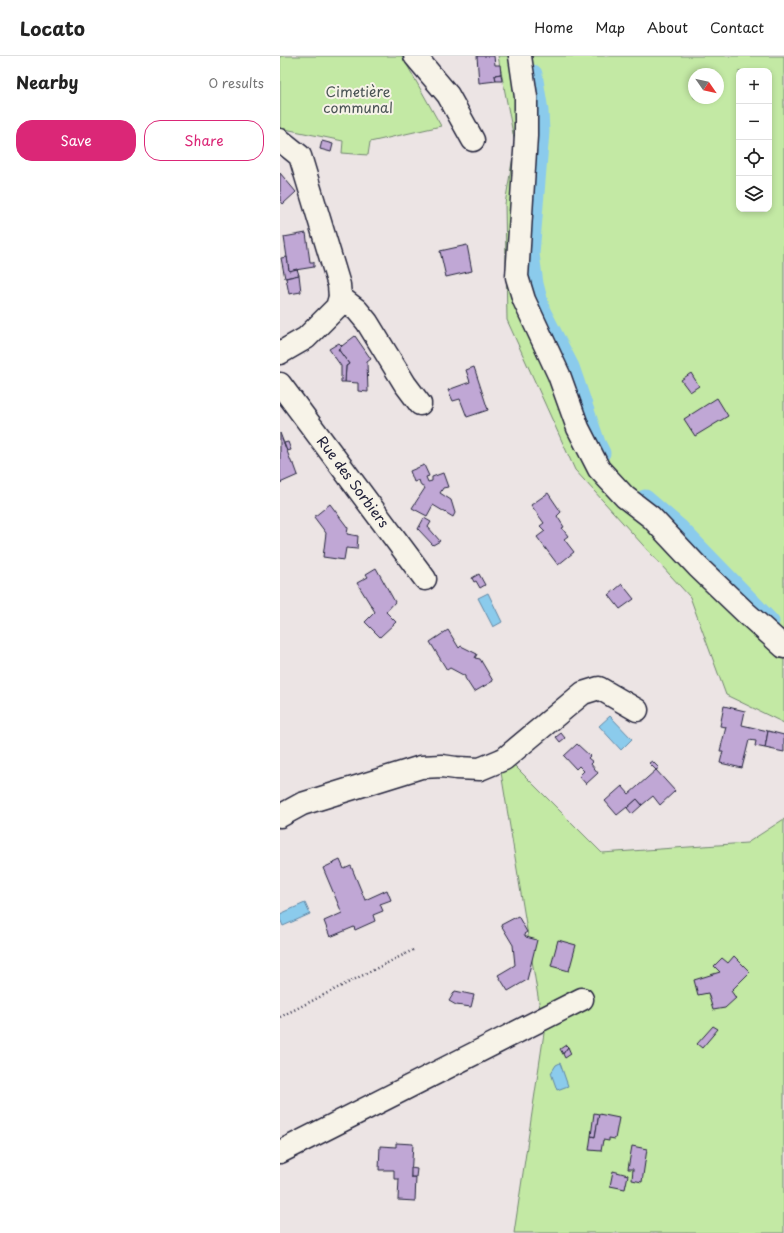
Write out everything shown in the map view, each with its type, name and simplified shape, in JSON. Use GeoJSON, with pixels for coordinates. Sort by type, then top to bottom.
{"type":"FeatureCollection","features":[{"type":"Feature","properties":{"kind":"street"},"geometry":{"type":"LineString","coordinates":[[416,56],[448,96],[473,140]]}},
{"type":"Feature","properties":{"kind":"street"},"geometry":{"type":"LineString","coordinates":[[520,56],[526,97],[526,136],[517,277],[524,300],[559,375],[578,428],[599,469],[625,497],[651,517],[704,572],[784,647]]}},
{"type":"Feature","properties":{"kind":"street"},"geometry":{"type":"LineString","coordinates":[[280,140],[300,156],[339,285],[340,297],[337,307],[306,338],[280,353]]}},
{"type":"Feature","properties":{"kind":"street"},"geometry":{"type":"LineString","coordinates":[[340,297],[357,310],[367,322],[405,384],[420,404]]}},
{"type":"Feature","properties":{"kind":"street","name":"Rue des Sorbiers"},"geometry":{"type":"LineString","coordinates":[[280,384],[425,579]]}},
{"type":"Feature","properties":{"kind":"street"},"geometry":{"type":"LineString","coordinates":[[280,816],[302,804],[422,767],[442,766],[480,769],[504,759],[583,693],[599,688],[637,710]]}},
{"type":"Feature","properties":{"kind":"street"},"geometry":{"type":"LineString","coordinates":[[280,1152],[582,999]]}},
{"type":"Feature","properties":{"kind":"path"},"geometry":{"type":"LineString","coordinates":[[280,1017],[413,950]]}},
{"type":"Feature","properties":{"kind":"green space","name":"Cimetière communal"},"geometry":{"type":"Polygon","coordinates":[[[280,56],[402,56],[441,126],[370,142],[368,155],[342,153],[343,141],[280,128],[280,56]]]}},
{"type":"Feature","properties":{"kind":"green space"},"geometry":{"type":"Polygon","coordinates":[[[498,56],[784,56],[784,723],[726,695],[690,597],[575,470],[507,320],[505,204],[515,144],[498,56]]]}},
{"type":"Feature","properties":{"kind":"green space"},"geometry":{"type":"Polygon","coordinates":[[[497,748],[602,853],[747,843],[784,819],[784,1233],[514,1233],[544,1033],[497,748]]]}},
{"type":"Feature","properties":{"kind":"water"},"geometry":{"type":"Polygon","coordinates":[[[488,593],[502,622],[493,627],[478,598],[488,593]]]}},
{"type":"Feature","properties":{"kind":"water"},"geometry":{"type":"Polygon","coordinates":[[[610,716],[632,739],[621,750],[599,726],[610,716]]]}},
{"type":"Feature","properties":{"kind":"water"},"geometry":{"type":"Polygon","coordinates":[[[305,903],[310,914],[283,926],[280,919],[280,914],[305,903]]]}},
{"type":"Feature","properties":{"kind":"water"},"geometry":{"type":"Polygon","coordinates":[[[560,1063],[568,1086],[557,1090],[551,1073],[556,1065],[560,1063]]]}},
{"type":"Feature","properties":{"kind":"building"},"geometry":{"type":"Polygon","coordinates":[[[477,56],[494,56],[495,65],[500,65],[501,74],[495,75],[496,81],[479,83],[477,56]]]}},
{"type":"Feature","properties":{"kind":"building"},"geometry":{"type":"Polygon","coordinates":[[[501,74],[502,81],[496,81],[495,75],[501,74]]]}},
{"type":"Feature","properties":{"kind":"building"},"geometry":{"type":"Polygon","coordinates":[[[322,141],[333,144],[331,152],[320,149],[322,141]]]}},
{"type":"Feature","properties":{"kind":"building"},"geometry":{"type":"Polygon","coordinates":[[[280,173],[296,192],[283,204],[280,200],[280,173]]]}},
{"type":"Feature","properties":{"kind":"building"},"geometry":{"type":"Polygon","coordinates":[[[306,233],[310,262],[314,262],[314,267],[289,271],[284,237],[306,233]]]}},
{"type":"Feature","properties":{"kind":"building"},"geometry":{"type":"Polygon","coordinates":[[[467,245],[472,271],[446,277],[440,251],[467,245]]]}},
{"type":"Feature","properties":{"kind":"building"},"geometry":{"type":"Polygon","coordinates":[[[287,257],[289,271],[297,269],[299,275],[285,278],[281,258],[287,257]]]}},
{"type":"Feature","properties":{"kind":"building"},"geometry":{"type":"Polygon","coordinates":[[[299,275],[301,292],[289,294],[286,278],[299,275]]]}},
{"type":"Feature","properties":{"kind":"building"},"geometry":{"type":"Polygon","coordinates":[[[355,336],[371,359],[367,362],[368,392],[358,391],[358,383],[345,382],[346,366],[349,364],[338,349],[355,336]]]}},
{"type":"Feature","properties":{"kind":"building"},"geometry":{"type":"Polygon","coordinates":[[[339,343],[342,346],[338,349],[349,364],[346,366],[345,382],[341,382],[341,366],[329,349],[339,343]]]}},
{"type":"Feature","properties":{"kind":"building"},"geometry":{"type":"Polygon","coordinates":[[[474,367],[488,410],[467,417],[460,399],[453,401],[448,390],[470,382],[466,370],[474,367]]]}},
{"type":"Feature","properties":{"kind":"building"},"geometry":{"type":"Polygon","coordinates":[[[691,373],[699,386],[690,392],[681,380],[691,373]]]}},
{"type":"Feature","properties":{"kind":"building"},"geometry":{"type":"Polygon","coordinates":[[[717,398],[728,416],[695,436],[684,419],[717,398]]]}},
{"type":"Feature","properties":{"kind":"building"},"geometry":{"type":"Polygon","coordinates":[[[280,433],[298,475],[280,483],[280,433]]]}},
{"type":"Feature","properties":{"kind":"building"},"geometry":{"type":"Polygon","coordinates":[[[288,442],[291,450],[287,451],[284,443],[288,442]]]}},
{"type":"Feature","properties":{"kind":"building"},"geometry":{"type":"Polygon","coordinates":[[[424,465],[429,476],[426,477],[428,482],[432,481],[432,477],[443,473],[448,487],[443,488],[440,493],[451,500],[455,513],[453,517],[433,505],[427,516],[412,508],[425,488],[421,486],[419,480],[414,482],[410,471],[424,465]]]}},
{"type":"Feature","properties":{"kind":"building"},"geometry":{"type":"Polygon","coordinates":[[[548,493],[561,512],[557,516],[564,527],[562,528],[568,536],[564,539],[574,552],[558,565],[537,537],[545,531],[540,526],[544,523],[531,505],[548,493]]]}},
{"type":"Feature","properties":{"kind":"building"},"geometry":{"type":"Polygon","coordinates":[[[330,504],[348,528],[347,534],[358,536],[357,549],[346,548],[344,560],[323,557],[326,533],[314,517],[330,504]]]}},
{"type":"Feature","properties":{"kind":"building"},"geometry":{"type":"Polygon","coordinates":[[[424,518],[431,522],[428,527],[440,541],[433,545],[418,529],[424,518]]]}},
{"type":"Feature","properties":{"kind":"building"},"geometry":{"type":"Polygon","coordinates":[[[376,568],[395,602],[386,612],[396,622],[380,637],[365,622],[375,612],[357,583],[368,577],[366,574],[376,568]]]}},
{"type":"Feature","properties":{"kind":"building"},"geometry":{"type":"Polygon","coordinates":[[[479,574],[485,585],[480,588],[476,581],[474,582],[472,578],[479,574]]]}},
{"type":"Feature","properties":{"kind":"building"},"geometry":{"type":"Polygon","coordinates":[[[622,584],[634,599],[620,609],[609,595],[622,584]]]}},
{"type":"Feature","properties":{"kind":"building"},"geometry":{"type":"Polygon","coordinates":[[[448,630],[459,648],[461,646],[477,654],[475,658],[480,659],[493,681],[474,692],[465,676],[450,668],[447,670],[430,642],[448,630]]]}},
{"type":"Feature","properties":{"kind":"building"},"geometry":{"type":"Polygon","coordinates":[[[724,706],[745,711],[742,725],[768,731],[765,748],[755,746],[756,741],[749,740],[742,768],[720,763],[723,751],[720,751],[726,727],[720,726],[724,706]]]}},
{"type":"Feature","properties":{"kind":"building"},"geometry":{"type":"Polygon","coordinates":[[[768,731],[784,735],[784,752],[765,748],[768,731]]]}},
{"type":"Feature","properties":{"kind":"building"},"geometry":{"type":"Polygon","coordinates":[[[561,733],[565,738],[560,742],[556,737],[561,733]]]}},
{"type":"Feature","properties":{"kind":"building"},"geometry":{"type":"Polygon","coordinates":[[[577,744],[590,756],[588,758],[593,762],[591,764],[598,773],[586,784],[579,776],[584,771],[579,766],[576,769],[564,756],[577,744]]]}},
{"type":"Feature","properties":{"kind":"building"},"geometry":{"type":"Polygon","coordinates":[[[652,761],[659,768],[656,770],[649,763],[652,761]]]}},
{"type":"Feature","properties":{"kind":"building"},"geometry":{"type":"Polygon","coordinates":[[[656,770],[675,791],[660,805],[653,796],[642,805],[637,799],[617,815],[605,801],[622,786],[629,794],[656,770]]]}},
{"type":"Feature","properties":{"kind":"building"},"geometry":{"type":"Polygon","coordinates":[[[637,799],[642,805],[632,814],[627,808],[637,799]]]}},
{"type":"Feature","properties":{"kind":"building"},"geometry":{"type":"Polygon","coordinates":[[[340,860],[344,869],[351,866],[365,900],[387,890],[391,900],[380,904],[383,911],[373,915],[375,921],[355,930],[354,927],[330,937],[324,921],[342,913],[323,868],[340,860]]]}},
{"type":"Feature","properties":{"kind":"building"},"geometry":{"type":"Polygon","coordinates":[[[518,916],[527,932],[524,934],[526,937],[537,940],[527,980],[508,991],[498,975],[515,965],[513,945],[501,925],[518,916]]]}},
{"type":"Feature","properties":{"kind":"building"},"geometry":{"type":"Polygon","coordinates":[[[558,940],[576,945],[569,971],[551,966],[558,940]]]}},
{"type":"Feature","properties":{"kind":"building"},"geometry":{"type":"Polygon","coordinates":[[[734,956],[750,972],[731,991],[736,998],[725,1008],[713,1010],[708,993],[698,995],[694,980],[720,972],[714,966],[722,958],[728,963],[734,956]]]}},
{"type":"Feature","properties":{"kind":"building"},"geometry":{"type":"Polygon","coordinates":[[[455,991],[474,995],[471,1007],[456,1005],[449,1001],[455,991]]]}},
{"type":"Feature","properties":{"kind":"building"},"geometry":{"type":"Polygon","coordinates":[[[713,1026],[718,1029],[702,1048],[697,1044],[713,1026]]]}},
{"type":"Feature","properties":{"kind":"building"},"geometry":{"type":"Polygon","coordinates":[[[566,1045],[568,1047],[563,1054],[560,1049],[566,1045]]]}},
{"type":"Feature","properties":{"kind":"building"},"geometry":{"type":"Polygon","coordinates":[[[568,1047],[571,1054],[565,1058],[563,1054],[568,1047]]]}},
{"type":"Feature","properties":{"kind":"building"},"geometry":{"type":"Polygon","coordinates":[[[594,1113],[599,1114],[595,1137],[591,1136],[594,1113]]]}},
{"type":"Feature","properties":{"kind":"building"},"geometry":{"type":"Polygon","coordinates":[[[599,1114],[619,1118],[615,1139],[609,1138],[609,1141],[603,1140],[601,1151],[589,1150],[591,1136],[595,1137],[599,1114]]]}},
{"type":"Feature","properties":{"kind":"building"},"geometry":{"type":"Polygon","coordinates":[[[396,1143],[413,1144],[411,1177],[416,1177],[415,1201],[398,1200],[399,1179],[394,1179],[394,1170],[379,1170],[380,1146],[396,1147],[396,1143]]]}},
{"type":"Feature","properties":{"kind":"building"},"geometry":{"type":"Polygon","coordinates":[[[632,1146],[647,1149],[642,1182],[632,1180],[633,1169],[628,1169],[632,1146]]]}},
{"type":"Feature","properties":{"kind":"building"},"geometry":{"type":"Polygon","coordinates":[[[411,1168],[417,1169],[416,1177],[411,1177],[411,1168]]]}},
{"type":"Feature","properties":{"kind":"building"},"geometry":{"type":"Polygon","coordinates":[[[613,1171],[628,1175],[625,1189],[610,1186],[613,1171]]]}},
{"type":"Feature","properties":{"kind":"waterway"},"geometry":{"type":"LineString","coordinates":[[533,74],[539,111],[540,132],[530,254],[534,284],[541,311],[570,367],[596,443],[601,453]]}},
{"type":"Feature","properties":{"kind":"waterway"},"geometry":{"type":"LineString","coordinates":[[645,499],[680,529],[770,622]]}}]}
